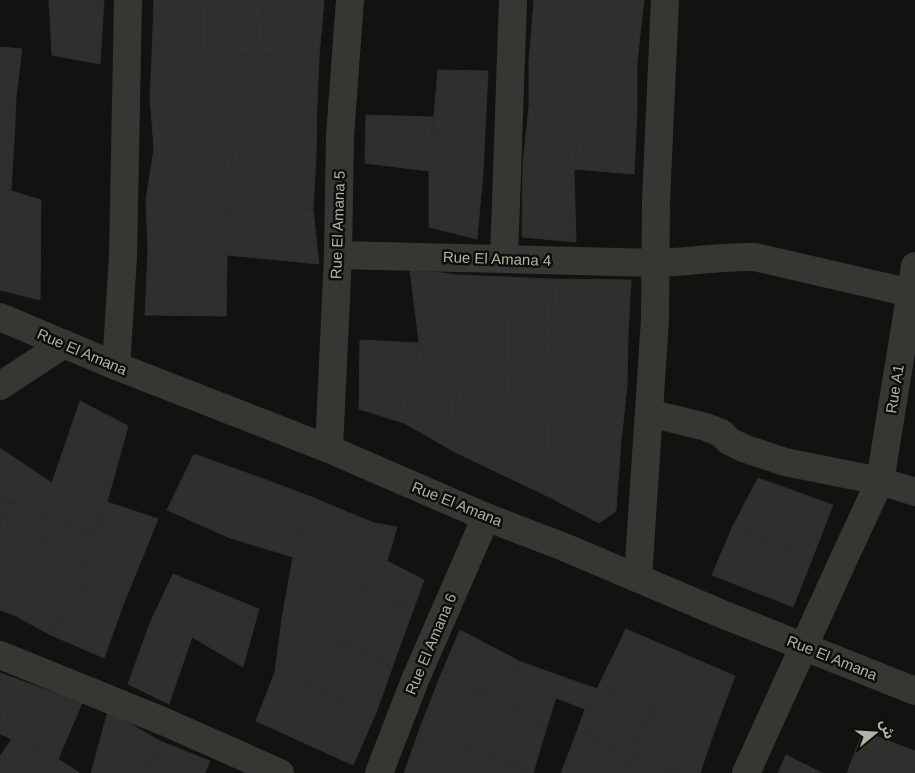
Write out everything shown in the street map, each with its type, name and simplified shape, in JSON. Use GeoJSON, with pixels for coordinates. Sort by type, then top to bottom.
{"type":"FeatureCollection","features":[{"type":"Feature","properties":{"kind":"street"},"geometry":{"type":"LineString","coordinates":[[116,366],[123,256],[128,0]]}},
{"type":"Feature","properties":{"kind":"street","name":"Rue El Amana 5"},"geometry":{"type":"LineString","coordinates":[[329,449],[338,255],[340,136],[350,0]]}},
{"type":"Feature","properties":{"kind":"street"},"geometry":{"type":"LineString","coordinates":[[504,259],[513,0]]}},
{"type":"Feature","properties":{"kind":"street"},"geometry":{"type":"LineString","coordinates":[[638,577],[655,319],[657,263],[656,201],[665,0]]}},
{"type":"Feature","properties":{"kind":"street","name":"Rue El Amana 4"},"geometry":{"type":"LineString","coordinates":[[338,255],[657,263],[755,256],[911,293]]}},
{"type":"Feature","properties":{"kind":"street","name":"Rue A1"},"geometry":{"type":"LineString","coordinates":[[746,773],[880,482],[915,266]]}},
{"type":"Feature","properties":{"kind":"street","name":"Rue El Amana"},"geometry":{"type":"LineString","coordinates":[[0,317],[116,366],[329,449],[486,517],[638,577],[722,614],[915,691]]}},
{"type":"Feature","properties":{"kind":"street"},"geometry":{"type":"LineString","coordinates":[[0,386],[64,344]]}},
{"type":"Feature","properties":{"kind":"street"},"geometry":{"type":"LineString","coordinates":[[649,413],[706,427],[743,448],[785,462],[880,482],[915,492]]}},
{"type":"Feature","properties":{"kind":"street","name":"Rue El Amana 6"},"geometry":{"type":"LineString","coordinates":[[378,773],[415,680],[486,517]]}},
{"type":"Feature","properties":{"kind":"street"},"geometry":{"type":"LineString","coordinates":[[0,655],[164,722],[280,773]]}},
{"type":"Feature","properties":{"kind":"building"},"geometry":{"type":"Polygon","coordinates":[[[49,0],[104,0],[100,64],[52,55],[49,0]]]}},
{"type":"Feature","properties":{"kind":"building"},"geometry":{"type":"Polygon","coordinates":[[[154,0],[208,0],[208,55],[152,56],[154,0]]]}},
{"type":"Feature","properties":{"kind":"building"},"geometry":{"type":"Polygon","coordinates":[[[208,0],[263,0],[264,55],[208,55],[208,0]]]}},
{"type":"Feature","properties":{"kind":"building"},"geometry":{"type":"Polygon","coordinates":[[[263,0],[324,0],[319,57],[264,55],[263,0]]]}},
{"type":"Feature","properties":{"kind":"building"},"geometry":{"type":"Polygon","coordinates":[[[534,0],[581,0],[579,61],[529,61],[534,0]]]}},
{"type":"Feature","properties":{"kind":"building"},"geometry":{"type":"Polygon","coordinates":[[[581,0],[644,0],[637,62],[579,61],[581,0]]]}},
{"type":"Feature","properties":{"kind":"building"},"geometry":{"type":"Polygon","coordinates":[[[0,47],[22,49],[16,97],[0,96],[0,47]]]}},
{"type":"Feature","properties":{"kind":"building"},"geometry":{"type":"Polygon","coordinates":[[[236,55],[233,103],[150,97],[152,56],[236,55]]]}},
{"type":"Feature","properties":{"kind":"building"},"geometry":{"type":"Polygon","coordinates":[[[236,55],[319,57],[317,105],[233,103],[236,55]]]}},
{"type":"Feature","properties":{"kind":"building"},"geometry":{"type":"Polygon","coordinates":[[[529,61],[579,61],[582,113],[529,106],[529,61]]]}},
{"type":"Feature","properties":{"kind":"building"},"geometry":{"type":"Polygon","coordinates":[[[579,61],[637,62],[637,110],[582,113],[579,61]]]}},
{"type":"Feature","properties":{"kind":"building"},"geometry":{"type":"Polygon","coordinates":[[[438,70],[488,71],[483,172],[429,171],[438,70]]]}},
{"type":"Feature","properties":{"kind":"building"},"geometry":{"type":"Polygon","coordinates":[[[0,96],[16,97],[14,141],[0,140],[0,96]]]}},
{"type":"Feature","properties":{"kind":"building"},"geometry":{"type":"Polygon","coordinates":[[[150,97],[233,103],[233,151],[154,149],[150,97]]]}},
{"type":"Feature","properties":{"kind":"building"},"geometry":{"type":"Polygon","coordinates":[[[233,103],[317,105],[316,157],[233,151],[233,103]]]}},
{"type":"Feature","properties":{"kind":"building"},"geometry":{"type":"Polygon","coordinates":[[[529,106],[582,113],[574,169],[523,164],[529,106]]]}},
{"type":"Feature","properties":{"kind":"building"},"geometry":{"type":"Polygon","coordinates":[[[637,110],[634,174],[574,169],[582,113],[637,110]]]}},
{"type":"Feature","properties":{"kind":"building"},"geometry":{"type":"Polygon","coordinates":[[[366,115],[433,117],[429,171],[365,163],[366,115]]]}},
{"type":"Feature","properties":{"kind":"building"},"geometry":{"type":"Polygon","coordinates":[[[0,140],[14,141],[11,191],[0,191],[0,140]]]}},
{"type":"Feature","properties":{"kind":"building"},"geometry":{"type":"Polygon","coordinates":[[[154,149],[233,151],[226,208],[146,200],[154,149]]]}},
{"type":"Feature","properties":{"kind":"building"},"geometry":{"type":"Polygon","coordinates":[[[233,151],[316,157],[313,209],[226,208],[233,151]]]}},
{"type":"Feature","properties":{"kind":"building"},"geometry":{"type":"Polygon","coordinates":[[[523,164],[574,169],[576,242],[522,237],[523,164]]]}},
{"type":"Feature","properties":{"kind":"building"},"geometry":{"type":"Polygon","coordinates":[[[429,171],[483,172],[477,239],[429,227],[429,171]]]}},
{"type":"Feature","properties":{"kind":"building"},"geometry":{"type":"Polygon","coordinates":[[[0,191],[11,191],[41,200],[40,300],[0,290],[0,191]]]}},
{"type":"Feature","properties":{"kind":"building"},"geometry":{"type":"Polygon","coordinates":[[[146,200],[226,208],[227,255],[148,250],[146,200]]]}},
{"type":"Feature","properties":{"kind":"building"},"geometry":{"type":"Polygon","coordinates":[[[226,208],[313,209],[319,264],[227,255],[226,208]]]}},
{"type":"Feature","properties":{"kind":"building"},"geometry":{"type":"Polygon","coordinates":[[[148,250],[227,255],[226,316],[145,315],[148,250]]]}},
{"type":"Feature","properties":{"kind":"building"},"geometry":{"type":"Polygon","coordinates":[[[410,269],[458,275],[459,357],[419,343],[410,269]]]}},
{"type":"Feature","properties":{"kind":"building"},"geometry":{"type":"Polygon","coordinates":[[[458,275],[505,277],[504,371],[459,357],[458,275]]]}},
{"type":"Feature","properties":{"kind":"building"},"geometry":{"type":"Polygon","coordinates":[[[505,277],[553,279],[550,383],[504,371],[505,277]]]}},
{"type":"Feature","properties":{"kind":"building"},"geometry":{"type":"Polygon","coordinates":[[[553,279],[631,280],[628,335],[551,331],[553,279]]]}},
{"type":"Feature","properties":{"kind":"building"},"geometry":{"type":"Polygon","coordinates":[[[551,331],[628,335],[627,386],[550,383],[551,331]]]}},
{"type":"Feature","properties":{"kind":"building"},"geometry":{"type":"Polygon","coordinates":[[[360,340],[419,343],[404,423],[359,409],[360,340]]]}},
{"type":"Feature","properties":{"kind":"building"},"geometry":{"type":"Polygon","coordinates":[[[419,343],[459,357],[453,451],[404,423],[419,343]]]}},
{"type":"Feature","properties":{"kind":"building"},"geometry":{"type":"Polygon","coordinates":[[[459,357],[504,371],[507,477],[453,451],[459,357]]]}},
{"type":"Feature","properties":{"kind":"building"},"geometry":{"type":"Polygon","coordinates":[[[504,371],[550,383],[552,442],[545,495],[507,477],[504,371]]]}},
{"type":"Feature","properties":{"kind":"building"},"geometry":{"type":"Polygon","coordinates":[[[550,383],[627,386],[621,442],[552,442],[550,383]]]}},
{"type":"Feature","properties":{"kind":"building"},"geometry":{"type":"Polygon","coordinates":[[[80,401],[128,426],[107,502],[93,537],[54,520],[52,483],[80,401]]]}},
{"type":"Feature","properties":{"kind":"building"},"geometry":{"type":"Polygon","coordinates":[[[552,442],[621,442],[616,511],[599,523],[545,495],[552,442]]]}},
{"type":"Feature","properties":{"kind":"building"},"geometry":{"type":"Polygon","coordinates":[[[0,448],[52,483],[54,520],[0,498],[0,448]]]}},
{"type":"Feature","properties":{"kind":"building"},"geometry":{"type":"Polygon","coordinates":[[[194,454],[258,477],[230,538],[167,510],[194,454]]]}},
{"type":"Feature","properties":{"kind":"building"},"geometry":{"type":"Polygon","coordinates":[[[258,477],[314,498],[293,557],[230,538],[258,477]]]}},
{"type":"Feature","properties":{"kind":"building"},"geometry":{"type":"Polygon","coordinates":[[[758,478],[833,505],[812,559],[732,528],[758,478]]]}},
{"type":"Feature","properties":{"kind":"building"},"geometry":{"type":"Polygon","coordinates":[[[0,498],[8,502],[0,523],[0,498]]]}},
{"type":"Feature","properties":{"kind":"building"},"geometry":{"type":"Polygon","coordinates":[[[314,498],[374,523],[354,584],[293,557],[314,498]]]}},
{"type":"Feature","properties":{"kind":"building"},"geometry":{"type":"Polygon","coordinates":[[[8,502],[54,520],[16,616],[0,610],[0,523],[8,502]]]}},
{"type":"Feature","properties":{"kind":"building"},"geometry":{"type":"Polygon","coordinates":[[[107,502],[158,519],[123,605],[74,583],[107,502]]]}},
{"type":"Feature","properties":{"kind":"building"},"geometry":{"type":"Polygon","coordinates":[[[54,520],[93,537],[51,635],[16,616],[54,520]]]}},
{"type":"Feature","properties":{"kind":"building"},"geometry":{"type":"Polygon","coordinates":[[[374,523],[397,527],[387,561],[424,580],[413,610],[354,584],[374,523]]]}},
{"type":"Feature","properties":{"kind":"building"},"geometry":{"type":"Polygon","coordinates":[[[732,528],[812,559],[793,607],[712,575],[732,528]]]}},
{"type":"Feature","properties":{"kind":"building"},"geometry":{"type":"Polygon","coordinates":[[[293,557],[354,584],[339,639],[282,618],[293,557]]]}},
{"type":"Feature","properties":{"kind":"building"},"geometry":{"type":"Polygon","coordinates":[[[173,574],[259,609],[243,667],[192,637],[150,623],[173,574]]]}},
{"type":"Feature","properties":{"kind":"building"},"geometry":{"type":"Polygon","coordinates":[[[74,583],[123,605],[104,658],[51,635],[74,583]]]}},
{"type":"Feature","properties":{"kind":"building"},"geometry":{"type":"Polygon","coordinates":[[[354,584],[413,610],[392,668],[339,639],[354,584]]]}},
{"type":"Feature","properties":{"kind":"building"},"geometry":{"type":"Polygon","coordinates":[[[282,618],[339,639],[323,692],[275,672],[282,618]]]}},
{"type":"Feature","properties":{"kind":"building"},"geometry":{"type":"Polygon","coordinates":[[[150,623],[192,637],[169,704],[128,684],[150,623]]]}},
{"type":"Feature","properties":{"kind":"building"},"geometry":{"type":"Polygon","coordinates":[[[626,629],[735,676],[715,729],[597,689],[626,629]]]}},
{"type":"Feature","properties":{"kind":"building"},"geometry":{"type":"Polygon","coordinates":[[[460,630],[521,662],[503,701],[440,677],[460,630]]]}},
{"type":"Feature","properties":{"kind":"building"},"geometry":{"type":"Polygon","coordinates":[[[339,639],[392,668],[376,713],[323,692],[339,639]]]}},
{"type":"Feature","properties":{"kind":"building"},"geometry":{"type":"Polygon","coordinates":[[[521,662],[597,689],[585,709],[556,698],[547,726],[503,701],[521,662]]]}},
{"type":"Feature","properties":{"kind":"building"},"geometry":{"type":"Polygon","coordinates":[[[275,672],[376,713],[353,765],[256,721],[275,672]]]}},
{"type":"Feature","properties":{"kind":"building"},"geometry":{"type":"Polygon","coordinates":[[[0,673],[14,678],[0,716],[0,673]]]}},
{"type":"Feature","properties":{"kind":"building"},"geometry":{"type":"Polygon","coordinates":[[[440,677],[503,701],[485,753],[420,728],[440,677]]]}},
{"type":"Feature","properties":{"kind":"building"},"geometry":{"type":"Polygon","coordinates":[[[14,678],[82,703],[58,759],[0,734],[0,716],[14,678]]]}},
{"type":"Feature","properties":{"kind":"building"},"geometry":{"type":"Polygon","coordinates":[[[597,689],[654,709],[629,756],[578,729],[585,709],[597,689]]]}},
{"type":"Feature","properties":{"kind":"building"},"geometry":{"type":"Polygon","coordinates":[[[503,701],[547,726],[533,773],[485,753],[503,701]]]}},
{"type":"Feature","properties":{"kind":"building"},"geometry":{"type":"Polygon","coordinates":[[[654,709],[715,729],[700,773],[684,773],[629,756],[654,709]]]}},
{"type":"Feature","properties":{"kind":"building"},"geometry":{"type":"Polygon","coordinates":[[[108,711],[160,741],[146,773],[91,773],[108,711]]]}},
{"type":"Feature","properties":{"kind":"building"},"geometry":{"type":"Polygon","coordinates":[[[420,728],[485,753],[478,773],[404,773],[420,728]]]}},
{"type":"Feature","properties":{"kind":"building"},"geometry":{"type":"Polygon","coordinates":[[[578,729],[629,756],[623,773],[561,773],[578,729]]]}},
{"type":"Feature","properties":{"kind":"building"},"geometry":{"type":"Polygon","coordinates":[[[863,731],[915,751],[915,773],[847,773],[863,731]]]}},
{"type":"Feature","properties":{"kind":"building"},"geometry":{"type":"Polygon","coordinates":[[[12,739],[58,759],[57,773],[0,773],[0,756],[12,739]]]}},
{"type":"Feature","properties":{"kind":"building"},"geometry":{"type":"Polygon","coordinates":[[[160,741],[210,761],[205,773],[146,773],[160,741]]]}},
{"type":"Feature","properties":{"kind":"building"},"geometry":{"type":"Polygon","coordinates":[[[485,753],[532,773],[478,773],[485,753]]]}},
{"type":"Feature","properties":{"kind":"building"},"geometry":{"type":"Polygon","coordinates":[[[786,755],[822,773],[778,773],[786,755]]]}},
{"type":"Feature","properties":{"kind":"building"},"geometry":{"type":"Polygon","coordinates":[[[629,756],[684,773],[623,773],[629,756]]]}},
{"type":"Feature","properties":{"kind":"building"},"geometry":{"type":"Polygon","coordinates":[[[58,759],[80,773],[57,773],[58,759]]]}}]}
